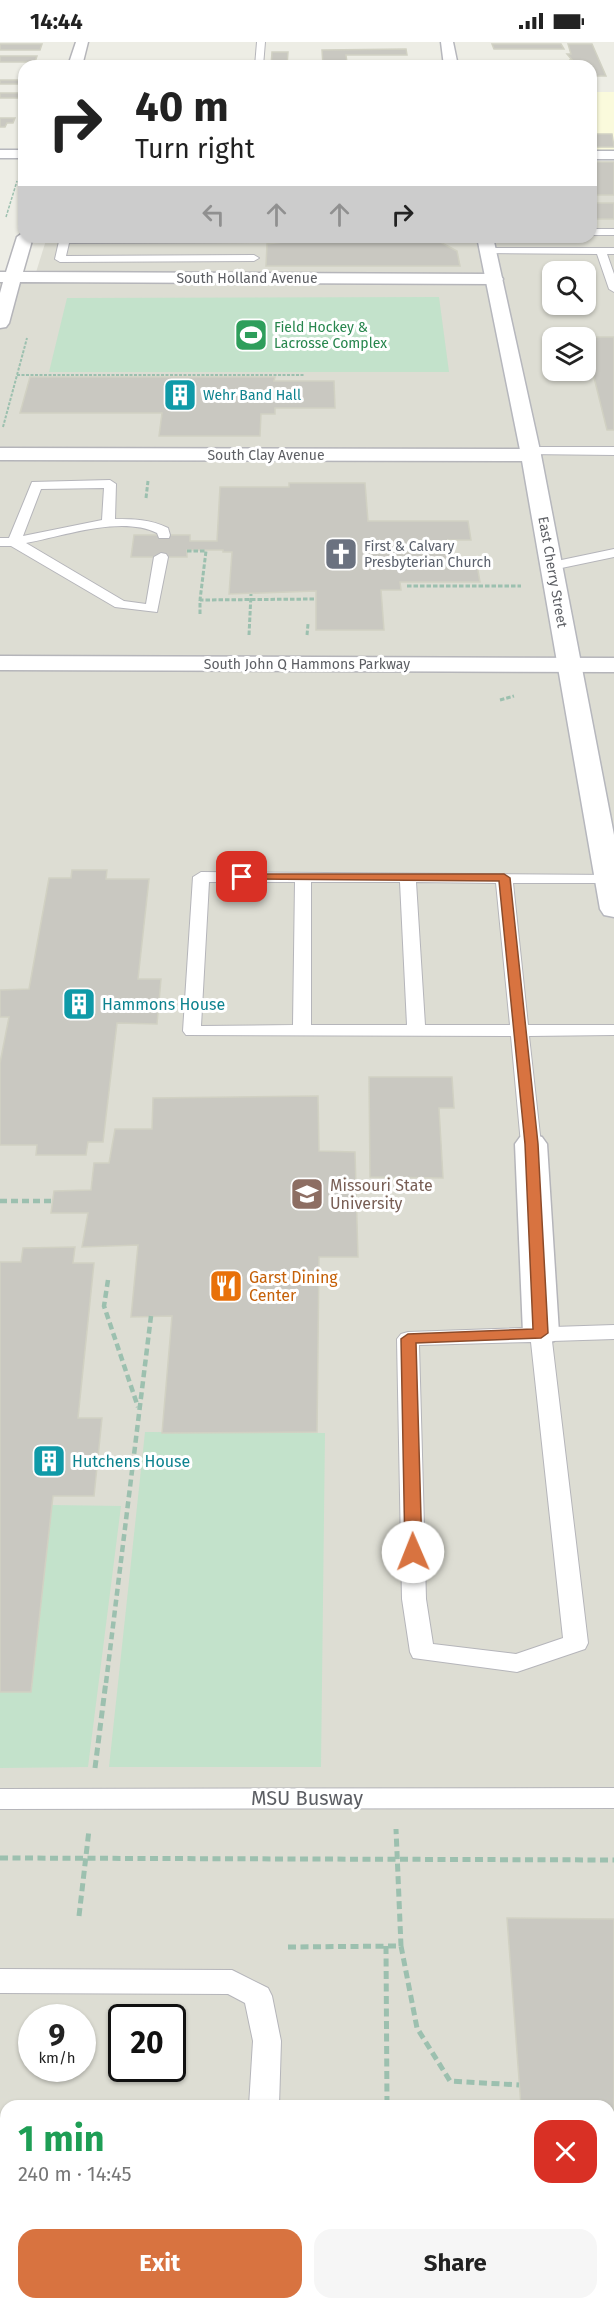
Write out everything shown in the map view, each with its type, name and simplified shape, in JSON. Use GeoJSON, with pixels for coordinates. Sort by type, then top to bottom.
{"type":"FeatureCollection","features":[{"type":"Feature","properties":{"kind":"street"},"geometry":{"type":"LineString","coordinates":[[77,60],[82,42]]}},
{"type":"Feature","properties":{"kind":"street"},"geometry":{"type":"LineString","coordinates":[[447,42],[450,60]]}},
{"type":"Feature","properties":{"kind":"street"},"geometry":{"type":"LineString","coordinates":[[0,154],[18,154]]}},
{"type":"Feature","properties":{"kind":"street"},"geometry":{"type":"LineString","coordinates":[[597,155],[614,155]]}},
{"type":"Feature","properties":{"kind":"street"},"geometry":{"type":"LineString","coordinates":[[0,323],[7,277],[22,243]]}},
{"type":"Feature","properties":{"kind":"street","name":"East Cherry Street"},"geometry":{"type":"LineString","coordinates":[[487,244],[531,453],[612,895]]}},
{"type":"Feature","properties":{"kind":"street","name":"South Holland Avenue"},"geometry":{"type":"LineString","coordinates":[[7,277],[494,279]]}},
{"type":"Feature","properties":{"kind":"street","name":"South Clay Avenue"},"geometry":{"type":"LineString","coordinates":[[0,454],[531,453]]}},
{"type":"Feature","properties":{"kind":"street","name":"South John Q Hammons Parkway"},"geometry":{"type":"LineString","coordinates":[[0,663],[614,665]]}},
{"type":"Feature","properties":{"kind":"street"},"geometry":{"type":"LineString","coordinates":[[531,1144],[541,1333]]}},
{"type":"Feature","properties":{"kind":"lane"},"geometry":{"type":"LineString","coordinates":[[260,60],[261,42]]}},
{"type":"Feature","properties":{"kind":"lane"},"geometry":{"type":"LineString","coordinates":[[597,232],[614,232]]}},
{"type":"Feature","properties":{"kind":"lane"},"geometry":{"type":"LineString","coordinates":[[64,243],[60,259],[254,258]]}},
{"type":"Feature","properties":{"kind":"lane"},"geometry":{"type":"LineString","coordinates":[[254,243],[255,278]]}},
{"type":"Feature","properties":{"kind":"lane"},"geometry":{"type":"LineString","coordinates":[[487,244],[614,251]]}},
{"type":"Feature","properties":{"kind":"lane"},"geometry":{"type":"LineString","coordinates":[[601,251],[614,289]]}},
{"type":"Feature","properties":{"kind":"lane"},"geometry":{"type":"LineString","coordinates":[[531,453],[614,451]]}},
{"type":"Feature","properties":{"kind":"lane"},"geometry":{"type":"LineString","coordinates":[[7,542],[36,484],[110,484],[108,523]]}},
{"type":"Feature","properties":{"kind":"lane"},"geometry":{"type":"LineString","coordinates":[[7,542],[108,523],[151,525],[163,531],[164,535]]}},
{"type":"Feature","properties":{"kind":"lane"},"geometry":{"type":"LineString","coordinates":[[7,542],[120,604],[152,609],[161,557]]}},
{"type":"Feature","properties":{"kind":"lane"},"geometry":{"type":"LineString","coordinates":[[552,566],[614,553]]}},
{"type":"Feature","properties":{"kind":"lane"},"geometry":{"type":"LineString","coordinates":[[612,895],[504,878],[201,877],[192,1031],[614,1030]]}},
{"type":"Feature","properties":{"kind":"lane"},"geometry":{"type":"LineString","coordinates":[[302,1031],[303,877]]}},
{"type":"Feature","properties":{"kind":"lane"},"geometry":{"type":"LineString","coordinates":[[408,878],[416,1030]]}},
{"type":"Feature","properties":{"kind":"lane"},"geometry":{"type":"LineString","coordinates":[[504,878],[531,1144]]}},
{"type":"Feature","properties":{"kind":"lane"},"geometry":{"type":"LineString","coordinates":[[541,1333],[576,1643],[517,1663],[422,1652],[414,1599],[408,1339],[541,1333],[614,1332]]}},
{"type":"Feature","properties":{"kind":"lane","name":"MSU Busway"},"geometry":{"type":"LineString","coordinates":[[0,1799],[614,1797]]}},
{"type":"Feature","properties":{"kind":"lane"},"geometry":{"type":"LineString","coordinates":[[0,1981],[232,1982],[258,1996],[267,2041],[264,2100]]}},
{"type":"Feature","properties":{"kind":"path"},"geometry":{"type":"LineString","coordinates":[[3,224],[16,181]]}},
{"type":"Feature","properties":{"kind":"path"},"geometry":{"type":"LineString","coordinates":[[0,436],[29,330]]}},
{"type":"Feature","properties":{"kind":"path"},"geometry":{"type":"LineString","coordinates":[[17,375],[305,375]]}},
{"type":"Feature","properties":{"kind":"path"},"geometry":{"type":"LineString","coordinates":[[187,551],[206,551],[200,614]]}},
{"type":"Feature","properties":{"kind":"path"},"geometry":{"type":"LineString","coordinates":[[407,586],[522,586]]}},
{"type":"Feature","properties":{"kind":"path"},"geometry":{"type":"LineString","coordinates":[[248,640],[251,594]]}},
{"type":"Feature","properties":{"kind":"path"},"geometry":{"type":"LineString","coordinates":[[200,600],[316,599]]}},
{"type":"Feature","properties":{"kind":"path"},"geometry":{"type":"LineString","coordinates":[[0,1201],[52,1201]]}},
{"type":"Feature","properties":{"kind":"path"},"geometry":{"type":"LineString","coordinates":[[108,1280],[104,1306],[140,1410]]}},
{"type":"Feature","properties":{"kind":"path"},"geometry":{"type":"LineString","coordinates":[[94,1774],[151,1316]]}},
{"type":"Feature","properties":{"kind":"path"},"geometry":{"type":"LineString","coordinates":[[79,1916],[89,1827]]}},
{"type":"Feature","properties":{"kind":"path"},"geometry":{"type":"LineString","coordinates":[[396,1828],[401,1946],[417,2028],[450,2081],[519,2085]]}},
{"type":"Feature","properties":{"kind":"path"},"geometry":{"type":"LineString","coordinates":[[0,1858],[614,1860]]}},
{"type":"Feature","properties":{"kind":"path"},"geometry":{"type":"LineString","coordinates":[[386,1946],[387,2100]]}},
{"type":"Feature","properties":{"kind":"path"},"geometry":{"type":"LineString","coordinates":[[288,1947],[401,1946]]}},
{"type":"Feature","properties":{"kind":"shaded area"},"geometry":{"type":"Polygon","coordinates":[[[597,92],[614,92],[614,150],[597,150],[597,92]]]}},
{"type":"Feature","properties":{"kind":"shaded area","name":"Missouri State University"},"geometry":{"type":"Polygon","coordinates":[[[597,162],[614,162],[614,2100],[0,2100],[0,281],[33,282],[45,243],[597,243],[597,162]]]}},
{"type":"Feature","properties":{"kind":"shaded area","name":"Field Hockey & Lacrosse Complex"},"geometry":{"type":"Polygon","coordinates":[[[439,297],[449,372],[49,372],[67,298],[439,297]]]}},
{"type":"Feature","properties":{"kind":"shaded area"},"geometry":{"type":"Polygon","coordinates":[[[145,1432],[325,1433],[321,1767],[109,1767],[145,1432]]]}},
{"type":"Feature","properties":{"kind":"shaded area"},"geometry":{"type":"Polygon","coordinates":[[[52,1505],[121,1506],[88,1767],[0,1768],[0,1692],[31,1691],[52,1505]]]}},
{"type":"Feature","properties":{"kind":"building"},"geometry":{"type":"Polygon","coordinates":[[[0,44],[42,44],[40,50],[0,50],[0,44]]]}},
{"type":"Feature","properties":{"kind":"building"},"geometry":{"type":"Polygon","coordinates":[[[492,44],[561,44],[564,49],[494,49],[492,44]]]}},
{"type":"Feature","properties":{"kind":"building"},"geometry":{"type":"Polygon","coordinates":[[[568,44],[592,44],[606,76],[597,76],[597,60],[572,60],[567,54],[571,54],[568,44]]]}},
{"type":"Feature","properties":{"kind":"building"},"geometry":{"type":"Polygon","coordinates":[[[406,49],[407,55],[346,55],[347,60],[323,60],[322,50],[406,49]]]}},
{"type":"Feature","properties":{"kind":"building"},"geometry":{"type":"Polygon","coordinates":[[[272,52],[288,52],[287,60],[271,60],[272,52]]]}},
{"type":"Feature","properties":{"kind":"building"},"geometry":{"type":"Polygon","coordinates":[[[0,56],[37,56],[36,60],[0,62],[0,56]]]}},
{"type":"Feature","properties":{"kind":"building"},"geometry":{"type":"Polygon","coordinates":[[[0,80],[18,80],[18,84],[0,84],[0,80]]]}},
{"type":"Feature","properties":{"kind":"building"},"geometry":{"type":"Polygon","coordinates":[[[0,93],[18,93],[18,98],[0,98],[0,93]]]}},
{"type":"Feature","properties":{"kind":"building"},"geometry":{"type":"Polygon","coordinates":[[[0,118],[15,118],[13,123],[0,127],[0,118]]]}},
{"type":"Feature","properties":{"kind":"building"},"geometry":{"type":"Polygon","coordinates":[[[597,134],[612,134],[614,147],[597,147],[597,134]]]}},
{"type":"Feature","properties":{"kind":"building"},"geometry":{"type":"Polygon","coordinates":[[[597,162],[614,162],[614,195],[597,195],[597,162]]]}},
{"type":"Feature","properties":{"kind":"building"},"geometry":{"type":"Polygon","coordinates":[[[597,203],[614,203],[614,219],[597,219],[597,203]]]}},
{"type":"Feature","properties":{"kind":"building"},"geometry":{"type":"Polygon","coordinates":[[[442,243],[457,251],[460,266],[266,266],[267,244],[442,243]]]}},
{"type":"Feature","properties":{"kind":"building"},"geometry":{"type":"Polygon","coordinates":[[[596,337],[614,337],[614,430],[607,430],[595,381],[596,337]]]}},
{"type":"Feature","properties":{"kind":"building","name":"Wehr Band Hall"},"geometry":{"type":"Polygon","coordinates":[[[30,377],[275,377],[274,381],[334,381],[335,408],[275,408],[275,414],[261,414],[260,436],[159,436],[162,413],[20,413],[30,377]]]}},
{"type":"Feature","properties":{"kind":"building","name":"First & Calvary Presbyterian Church"},"geometry":{"type":"Polygon","coordinates":[[[289,483],[365,483],[368,521],[468,521],[471,540],[448,540],[451,559],[476,559],[480,582],[400,582],[401,590],[381,590],[384,630],[316,630],[316,591],[229,594],[232,552],[187,550],[187,557],[131,557],[134,535],[190,535],[190,541],[217,541],[220,487],[289,487],[289,483]]]}},
{"type":"Feature","properties":{"kind":"building","name":"Hammons House"},"geometry":{"type":"Polygon","coordinates":[[[72,870],[107,870],[106,879],[149,879],[138,979],[161,979],[157,1024],[117,1023],[103,1142],[88,1142],[86,1155],[36,1155],[37,1145],[0,1145],[0,1063],[9,1017],[0,1017],[0,990],[29,989],[49,878],[71,878],[72,870]]]}},
{"type":"Feature","properties":{"kind":"building"},"geometry":{"type":"Polygon","coordinates":[[[369,1077],[452,1077],[454,1108],[439,1108],[443,1178],[370,1177],[369,1077]]]}},
{"type":"Feature","properties":{"kind":"building","name":"Garst Dining Center"},"geometry":{"type":"Polygon","coordinates":[[[318,1096],[319,1151],[355,1152],[358,1257],[319,1257],[317,1432],[162,1433],[172,1316],[131,1317],[138,1245],[82,1247],[88,1213],[51,1213],[54,1191],[91,1190],[94,1163],[109,1163],[115,1129],[152,1129],[153,1098],[318,1096]]]}},
{"type":"Feature","properties":{"kind":"building","name":"Hutchens House"},"geometry":{"type":"Polygon","coordinates":[[[75,1247],[73,1263],[94,1263],[78,1418],[102,1418],[94,1496],[53,1496],[31,1692],[0,1692],[0,1262],[21,1262],[23,1248],[75,1247]]]}},
{"type":"Feature","properties":{"kind":"building"},"geometry":{"type":"Polygon","coordinates":[[[507,1918],[614,1919],[614,2100],[521,2100],[507,1918]]]}},
{"type":"Feature","properties":{"kind":"place","name":"Field Hockey & Lacrosse Complex"},"geometry":{"type":"Point","coordinates":[251,335]}},
{"type":"Feature","properties":{"kind":"place","name":"Wehr Band Hall"},"geometry":{"type":"Point","coordinates":[180,395]}},
{"type":"Feature","properties":{"kind":"place","name":"First & Calvary Presbyterian Church"},"geometry":{"type":"Point","coordinates":[341,554]}},
{"type":"Feature","properties":{"kind":"place","name":"Hammons House"},"geometry":{"type":"Point","coordinates":[79,1004]}},
{"type":"Feature","properties":{"kind":"place","name":"Missouri State University"},"geometry":{"type":"Point","coordinates":[307,1194]}},
{"type":"Feature","properties":{"kind":"place","name":"Garst Dining Center"},"geometry":{"type":"Point","coordinates":[226,1286]}},
{"type":"Feature","properties":{"kind":"place","name":"Hutchens House"},"geometry":{"type":"Point","coordinates":[49,1461]}},
{"type":"Feature","properties":{"kind":"route"},"geometry":{"type":"LineString","coordinates":[[242,877],[504,878],[531,1144],[541,1333],[408,1339],[413,1552]]}}]}
